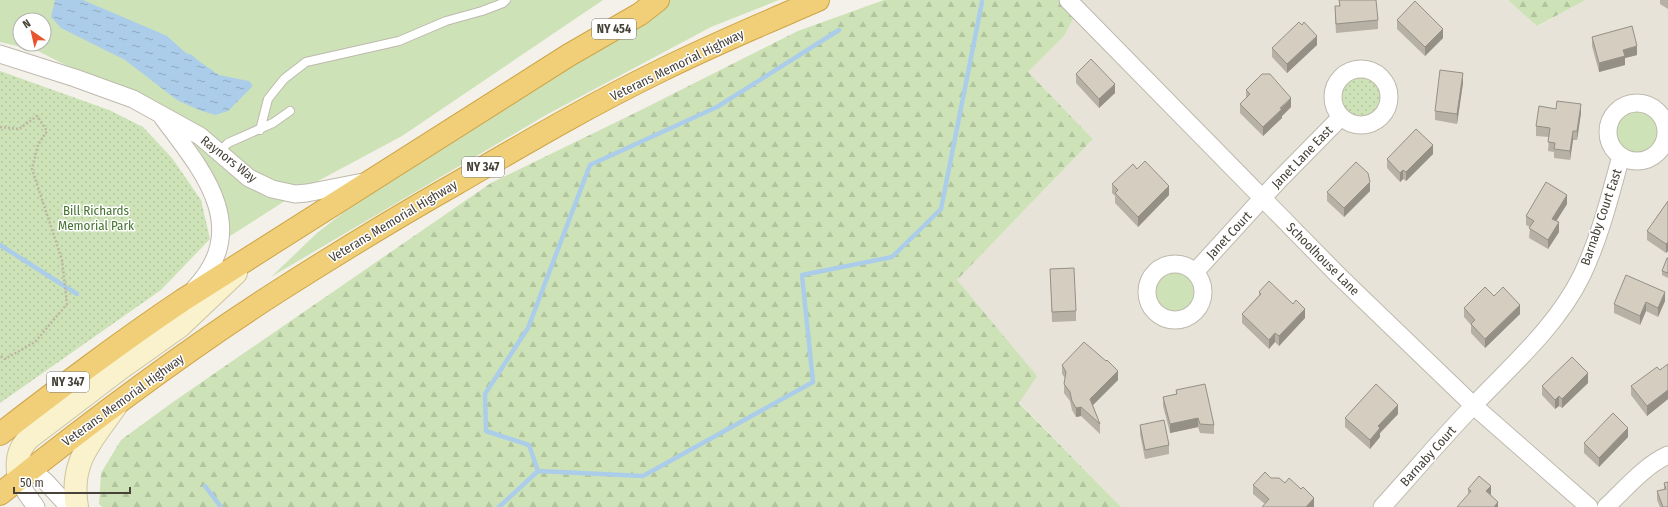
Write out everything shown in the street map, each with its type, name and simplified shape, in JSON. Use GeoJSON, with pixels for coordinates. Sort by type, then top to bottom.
{"type":"FeatureCollection","features":[{"type":"Feature","properties":{"kind":"highway","name":"NY 347"},"geometry":{"type":"LineString","coordinates":[[0,434],[94,362],[183,300],[569,55],[636,0]]}},
{"type":"Feature","properties":{"kind":"highway","name":"NY 454"},"geometry":{"type":"LineString","coordinates":[[569,55],[640,14],[658,0]]}},
{"type":"Feature","properties":{"kind":"highway","name":"Veterans Memorial Highway"},"geometry":{"type":"LineString","coordinates":[[0,494],[17,466],[121,400],[194,348],[279,291],[366,236],[517,148],[659,71],[818,0]]}},
{"type":"Feature","properties":{"kind":"street","name":"Schoolhouse Lane"},"geometry":{"type":"LineString","coordinates":[[1068,0],[1339,276],[1474,406],[1589,507]]}},
{"type":"Feature","properties":{"kind":"street","name":"Raynors Way"},"geometry":{"type":"LineString","coordinates":[[0,54],[35,64],[126,96],[160,113],[200,136],[248,178],[272,189],[285,192],[307,193],[373,180]]}},
{"type":"Feature","properties":{"kind":"street","name":"Raynors Way"},"geometry":{"type":"LineString","coordinates":[[160,113],[208,181],[219,213],[221,237],[216,257],[206,276],[183,300]]}},
{"type":"Feature","properties":{"kind":"street","name":"Janet Lane East"},"geometry":{"type":"LineString","coordinates":[[1263,198],[1341,117]]}},
{"type":"Feature","properties":{"kind":"street","name":"Barnaby Court East"},"geometry":{"type":"LineString","coordinates":[[1474,406],[1525,354],[1559,312],[1582,275],[1598,235],[1621,156]]}},
{"type":"Feature","properties":{"kind":"street","name":"Janet Court"},"geometry":{"type":"LineString","coordinates":[[1195,272],[1263,198]]}},
{"type":"Feature","properties":{"kind":"street"},"geometry":{"type":"LineString","coordinates":[[36,507],[26,493],[17,466],[21,447],[29,438],[110,376],[179,327],[258,253]]}},
{"type":"Feature","properties":{"kind":"street"},"geometry":{"type":"LineString","coordinates":[[77,507],[75,494],[76,475],[81,457],[121,400]]}},
{"type":"Feature","properties":{"kind":"street","name":"Barnaby Court"},"geometry":{"type":"LineString","coordinates":[[1382,507],[1474,406]]}},
{"type":"Feature","properties":{"kind":"street"},"geometry":{"type":"LineString","coordinates":[[1606,507],[1644,471],[1668,455]]}},
{"type":"Feature","properties":{"kind":"street"},"geometry":{"type":"LineString","coordinates":[[17,466],[46,482],[69,507]]}},
{"type":"Feature","properties":{"kind":"lane"},"geometry":{"type":"LineString","coordinates":[[260,130],[268,99],[284,79],[306,62],[399,41],[446,20],[482,11],[503,3],[506,0]]}},
{"type":"Feature","properties":{"kind":"lane"},"geometry":{"type":"LineString","coordinates":[[219,152],[228,143],[260,130],[290,111]]}},
{"type":"Feature","properties":{"kind":"path"},"geometry":{"type":"LineString","coordinates":[[0,127],[19,129],[37,116],[47,131],[38,145],[32,169],[62,260],[67,298],[67,304],[35,342],[5,359],[0,356]]}},
{"type":"Feature","properties":{"kind":"shaded area"},"geometry":{"type":"Polygon","coordinates":[[[1083,0],[1508,0],[1538,26],[1586,0],[1668,0],[1668,507],[1121,507],[1019,402],[957,280],[1093,139],[1028,72],[1064,36],[1083,0]]]}},
{"type":"Feature","properties":{"kind":"green space"},"geometry":{"type":"Polygon","coordinates":[[[0,0],[603,0],[402,136],[305,188],[269,182],[200,134],[40,52],[52,52],[52,12],[12,12],[12,45],[0,42],[0,0]]]}},
{"type":"Feature","properties":{"kind":"green space"},"geometry":{"type":"Polygon","coordinates":[[[663,0],[779,0],[711,27],[546,115],[271,277],[317,233],[353,205],[663,0]]]}},
{"type":"Feature","properties":{"kind":"green space"},"geometry":{"type":"Polygon","coordinates":[[[884,0],[1083,0],[1064,36],[1028,72],[1093,139],[957,280],[1037,376],[1019,403],[1121,507],[102,507],[99,504],[101,473],[121,440],[173,402],[491,183],[798,31],[884,0]]]}},
{"type":"Feature","properties":{"kind":"green space"},"geometry":{"type":"Polygon","coordinates":[[[1508,0],[1586,0],[1537,26],[1508,0]]]}},
{"type":"Feature","properties":{"kind":"green space","name":"Bill Richards Memorial Park"},"geometry":{"type":"Polygon","coordinates":[[[0,71],[109,110],[143,127],[172,158],[201,200],[210,239],[161,290],[0,403],[0,71]]]}},
{"type":"Feature","properties":{"kind":"green space"},"geometry":{"type":"Polygon","coordinates":[[[1365,74],[1377,80],[1382,88],[1382,106],[1377,114],[1369,119],[1355,120],[1343,114],[1338,106],[1337,92],[1343,80],[1351,75],[1365,74]]]}},
{"type":"Feature","properties":{"kind":"green space"},"geometry":{"type":"Polygon","coordinates":[[[1632,109],[1642,109],[1650,113],[1656,119],[1660,127],[1660,137],[1656,145],[1650,151],[1642,155],[1632,155],[1624,151],[1618,145],[1614,137],[1614,127],[1618,119],[1624,113],[1632,109]]]}},
{"type":"Feature","properties":{"kind":"green space"},"geometry":{"type":"Polygon","coordinates":[[[179,130],[291,197],[227,238],[179,130]]]}},
{"type":"Feature","properties":{"kind":"green space"},"geometry":{"type":"Polygon","coordinates":[[[1176,269],[1188,273],[1194,279],[1198,291],[1194,303],[1188,309],[1176,313],[1164,309],[1158,303],[1154,291],[1158,279],[1164,273],[1176,269]]]}},
{"type":"Feature","properties":{"kind":"water"},"geometry":{"type":"Polygon","coordinates":[[[55,0],[83,0],[167,36],[186,53],[192,55],[219,75],[249,81],[252,84],[252,87],[228,111],[215,115],[199,110],[177,100],[125,60],[61,28],[52,18],[55,0]]]}},
{"type":"Feature","properties":{"kind":"building"},"geometry":{"type":"Polygon","coordinates":[[[1339,0],[1376,0],[1378,20],[1336,24],[1335,6],[1340,6],[1339,0]]]}},
{"type":"Feature","properties":{"kind":"building"},"geometry":{"type":"Polygon","coordinates":[[[1415,1],[1443,29],[1425,47],[1397,20],[1415,1]]]}},
{"type":"Feature","properties":{"kind":"building"},"geometry":{"type":"Polygon","coordinates":[[[1299,22],[1302,25],[1304,22],[1317,36],[1287,64],[1272,48],[1299,22]]]}},
{"type":"Feature","properties":{"kind":"building"},"geometry":{"type":"Polygon","coordinates":[[[1632,26],[1637,46],[1623,50],[1625,56],[1599,63],[1592,37],[1632,26]]]}},
{"type":"Feature","properties":{"kind":"building"},"geometry":{"type":"Polygon","coordinates":[[[1091,59],[1115,84],[1099,99],[1076,74],[1091,59]]]}},
{"type":"Feature","properties":{"kind":"building"},"geometry":{"type":"Polygon","coordinates":[[[1440,70],[1463,73],[1457,114],[1435,111],[1440,70]]]}},
{"type":"Feature","properties":{"kind":"building"},"geometry":{"type":"Polygon","coordinates":[[[1262,74],[1270,74],[1291,98],[1263,127],[1240,104],[1250,94],[1246,90],[1262,74]]]}},
{"type":"Feature","properties":{"kind":"building"},"geometry":{"type":"Polygon","coordinates":[[[1557,101],[1581,104],[1577,131],[1573,131],[1570,151],[1554,149],[1555,143],[1548,142],[1550,128],[1536,126],[1539,106],[1556,109],[1557,101]]]}},
{"type":"Feature","properties":{"kind":"building"},"geometry":{"type":"Polygon","coordinates":[[[1416,129],[1433,145],[1406,172],[1403,170],[1400,173],[1387,159],[1416,129]]]}},
{"type":"Feature","properties":{"kind":"building"},"geometry":{"type":"Polygon","coordinates":[[[1145,161],[1169,186],[1138,217],[1115,193],[1118,190],[1112,184],[1133,164],[1137,169],[1145,161]]]}},
{"type":"Feature","properties":{"kind":"building"},"geometry":{"type":"Polygon","coordinates":[[[1356,162],[1368,173],[1370,182],[1344,208],[1327,192],[1356,162]]]}},
{"type":"Feature","properties":{"kind":"building"},"geometry":{"type":"Polygon","coordinates":[[[1546,182],[1567,195],[1552,219],[1559,222],[1548,240],[1529,228],[1534,221],[1526,216],[1546,182]]]}},
{"type":"Feature","properties":{"kind":"building"},"geometry":{"type":"Polygon","coordinates":[[[1668,201],[1668,242],[1666,244],[1647,231],[1668,201]]]}},
{"type":"Feature","properties":{"kind":"building"},"geometry":{"type":"Polygon","coordinates":[[[1668,258],[1668,273],[1662,271],[1668,258]]]}},
{"type":"Feature","properties":{"kind":"building"},"geometry":{"type":"Polygon","coordinates":[[[1074,268],[1076,311],[1052,312],[1050,269],[1074,268]]]}},
{"type":"Feature","properties":{"kind":"building"},"geometry":{"type":"Polygon","coordinates":[[[1626,275],[1665,292],[1658,308],[1646,302],[1640,316],[1614,304],[1626,275]]]}},
{"type":"Feature","properties":{"kind":"building"},"geometry":{"type":"Polygon","coordinates":[[[1269,281],[1293,304],[1296,300],[1305,309],[1279,336],[1275,333],[1269,340],[1242,314],[1261,294],[1259,292],[1269,281]]]}},
{"type":"Feature","properties":{"kind":"building"},"geometry":{"type":"Polygon","coordinates":[[[1485,287],[1494,296],[1503,287],[1520,305],[1485,339],[1471,324],[1475,320],[1464,308],[1485,287]]]}},
{"type":"Feature","properties":{"kind":"building"},"geometry":{"type":"Polygon","coordinates":[[[1084,342],[1106,361],[1107,360],[1118,371],[1090,399],[1100,424],[1081,407],[1076,408],[1072,401],[1070,392],[1064,384],[1066,372],[1062,365],[1084,342]]]}},
{"type":"Feature","properties":{"kind":"building"},"geometry":{"type":"Polygon","coordinates":[[[1572,357],[1588,373],[1562,399],[1559,396],[1555,400],[1542,386],[1572,357]]]}},
{"type":"Feature","properties":{"kind":"building"},"geometry":{"type":"Polygon","coordinates":[[[1668,364],[1668,390],[1647,406],[1631,386],[1657,367],[1660,370],[1668,364]]]}},
{"type":"Feature","properties":{"kind":"building"},"geometry":{"type":"Polygon","coordinates":[[[1205,384],[1214,425],[1200,424],[1198,418],[1170,424],[1163,397],[1177,394],[1176,390],[1205,384]]]}},
{"type":"Feature","properties":{"kind":"building"},"geometry":{"type":"Polygon","coordinates":[[[1376,384],[1398,405],[1378,426],[1380,428],[1370,440],[1345,418],[1376,384]]]}},
{"type":"Feature","properties":{"kind":"building"},"geometry":{"type":"Polygon","coordinates":[[[1613,413],[1628,428],[1599,458],[1584,443],[1613,413]]]}},
{"type":"Feature","properties":{"kind":"building"},"geometry":{"type":"Polygon","coordinates":[[[1164,420],[1169,445],[1145,450],[1140,425],[1164,420]]]}},
{"type":"Feature","properties":{"kind":"building"},"geometry":{"type":"Polygon","coordinates":[[[1265,472],[1271,478],[1279,478],[1285,483],[1289,478],[1301,489],[1303,487],[1314,498],[1306,507],[1262,507],[1269,499],[1253,485],[1265,472]]]}},
{"type":"Feature","properties":{"kind":"building"},"geometry":{"type":"Polygon","coordinates":[[[1479,476],[1491,486],[1486,491],[1498,502],[1494,507],[1457,507],[1471,491],[1468,489],[1479,476]]]}},
{"type":"Feature","properties":{"kind":"building"},"geometry":{"type":"Polygon","coordinates":[[[1668,482],[1668,507],[1663,507],[1657,491],[1666,489],[1664,483],[1668,482]]]}},
{"type":"Feature","properties":{"kind":"waterway"},"geometry":{"type":"LineString","coordinates":[[499,507],[538,471],[643,476],[813,382],[802,275],[892,257],[941,209],[982,2]]}},
{"type":"Feature","properties":{"kind":"waterway"},"geometry":{"type":"LineString","coordinates":[[538,471],[529,445],[486,431],[485,394],[528,328],[590,165],[717,107],[839,30]]}},
{"type":"Feature","properties":{"kind":"waterway"},"geometry":{"type":"LineString","coordinates":[[0,245],[77,294]]}},
{"type":"Feature","properties":{"kind":"waterway"},"geometry":{"type":"LineString","coordinates":[[205,486],[221,507]]}}]}
